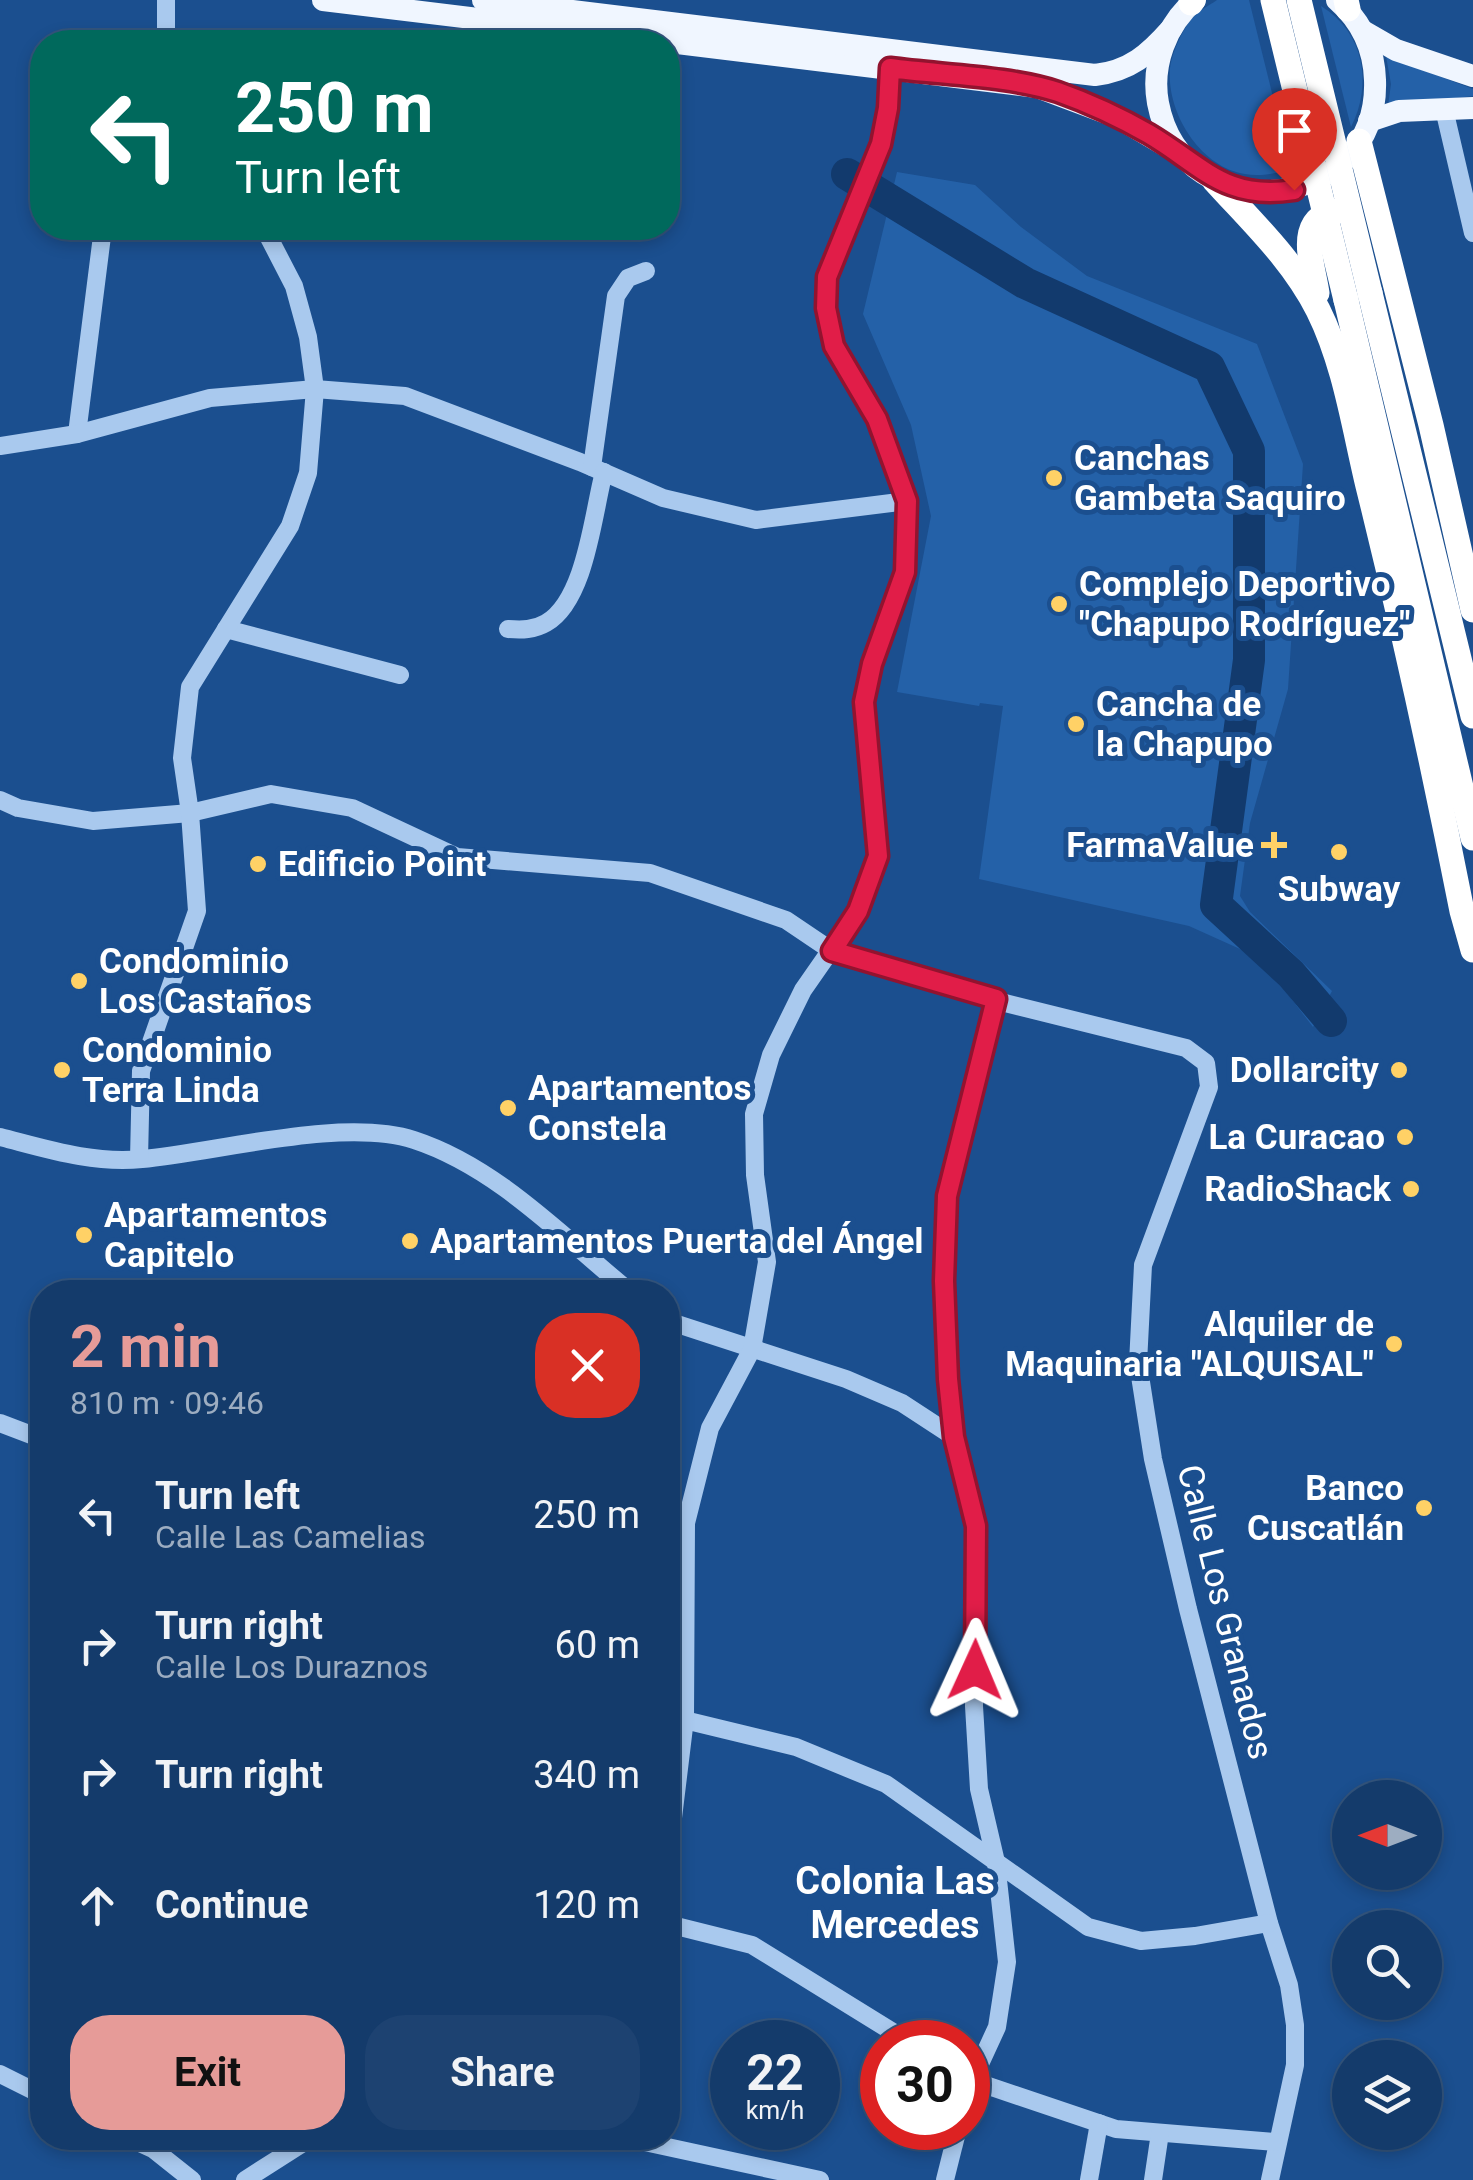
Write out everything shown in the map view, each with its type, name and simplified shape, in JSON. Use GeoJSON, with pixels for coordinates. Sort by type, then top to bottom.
{"type":"FeatureCollection","features":[{"type":"Feature","properties":{"kind":"highway"},"geometry":{"type":"LineString","coordinates":[[1273,0],[1358,297]]}},
{"type":"Feature","properties":{"kind":"highway"},"geometry":{"type":"LineString","coordinates":[[1299,0],[1358,297],[1460,719],[1473,838]]}},
{"type":"Feature","properties":{"kind":"highway"},"geometry":{"type":"LineString","coordinates":[[1364,131],[1473,610]]}},
{"type":"Feature","properties":{"kind":"highway"},"geometry":{"type":"LineString","coordinates":[[1214,180],[1274,243],[1301,278],[1320,314],[1342,379],[1473,950]]}},
{"type":"Feature","properties":{"kind":"highway"},"geometry":{"type":"LineString","coordinates":[[1320,314],[1308,240],[1318,218],[1330,212],[1358,212],[1370,217],[1386,240]]}},
{"type":"Feature","properties":{"kind":"highway"},"geometry":{"type":"LineString","coordinates":[[1422,729],[1460,719]]}},
{"type":"Feature","properties":{"kind":"main road"},"geometry":{"type":"LineString","coordinates":[[323,0],[573,30]]}},
{"type":"Feature","properties":{"kind":"main road"},"geometry":{"type":"LineString","coordinates":[[483,0],[579,6],[1095,75],[1136,64],[1193,1]]}},
{"type":"Feature","properties":{"kind":"main road"},"geometry":{"type":"LineString","coordinates":[[1343,3],[1363,32],[1374,66],[1376,85],[1364,131]]}},
{"type":"Feature","properties":{"kind":"main road"},"geometry":{"type":"LineString","coordinates":[[1171,29],[1160,57],[1157,88],[1162,118],[1185,157]]}},
{"type":"Feature","properties":{"kind":"main road"},"geometry":{"type":"LineString","coordinates":[[1363,32],[1396,50],[1473,76]]}},
{"type":"Feature","properties":{"kind":"main road"},"geometry":{"type":"LineString","coordinates":[[680,43],[1057,92],[1133,125],[1214,180],[1253,192],[1294,190],[1332,172],[1364,131],[1386,113],[1473,108]]}},
{"type":"Feature","properties":{"kind":"street"},"geometry":{"type":"LineString","coordinates":[[166,0],[166,30]]}},
{"type":"Feature","properties":{"kind":"street"},"geometry":{"type":"LineString","coordinates":[[680,1640],[686,1522],[710,1428],[752,1349],[767,1262],[755,1175],[754,1114],[772,1055],[802,990],[858,911],[878,856],[864,702],[872,664],[905,572],[907,501],[877,419],[834,346],[826,308],[827,277],[836,248],[881,144],[890,68]]}},
{"type":"Feature","properties":{"kind":"street"},"geometry":{"type":"LineString","coordinates":[[1444,110],[1473,233]]}},
{"type":"Feature","properties":{"kind":"street"},"geometry":{"type":"LineString","coordinates":[[78,434],[102,240]]}},
{"type":"Feature","properties":{"kind":"street"},"geometry":{"type":"LineString","coordinates":[[139,1159],[141,1070],[197,912],[182,758],[190,687],[290,526],[308,474],[314,389],[308,336],[294,286],[270,240]]}},
{"type":"Feature","properties":{"kind":"street"},"geometry":{"type":"LineString","coordinates":[[508,629],[528,630],[548,623],[563,608],[584,562],[616,296],[628,278],[646,271]]}},
{"type":"Feature","properties":{"kind":"street"},"geometry":{"type":"LineString","coordinates":[[0,446],[78,434],[210,398],[314,389],[406,396],[662,498],[756,520],[907,501]]}},
{"type":"Feature","properties":{"kind":"street"},"geometry":{"type":"LineString","coordinates":[[226,628],[400,676]]}},
{"type":"Feature","properties":{"kind":"street"},"geometry":{"type":"LineString","coordinates":[[0,800],[18,808],[93,822],[190,813],[270,794],[352,808],[457,857],[650,873],[786,920],[832,951],[996,999],[947,1196],[944,1281],[954,1437],[976,1526],[974,1706],[980,1789],[996,1862],[1007,1962],[997,2027],[990,2041]]}},
{"type":"Feature","properties":{"kind":"street","name":"Calle Los Granados"},"geometry":{"type":"LineString","coordinates":[[996,999],[1186,1048],[1206,1063],[1208,1087],[1142,1265],[1138,1364],[1153,1459],[1184,1590],[1295,2025],[1295,2065],[1270,2180]]}},
{"type":"Feature","properties":{"kind":"street"},"geometry":{"type":"LineString","coordinates":[[0,1138],[84,1158],[139,1159],[355,1132],[409,1138],[478,1169],[615,1280]]}},
{"type":"Feature","properties":{"kind":"street"},"geometry":{"type":"LineString","coordinates":[[680,1325],[846,1379],[902,1403],[954,1437]]}},
{"type":"Feature","properties":{"kind":"street"},"geometry":{"type":"LineString","coordinates":[[922,1416],[949,1398]]}},
{"type":"Feature","properties":{"kind":"street"},"geometry":{"type":"LineString","coordinates":[[0,1423],[30,1434]]}},
{"type":"Feature","properties":{"kind":"street"},"geometry":{"type":"LineString","coordinates":[[680,1719],[796,1746],[886,1784],[1088,1927],[1141,1941],[1269,1923]]}},
{"type":"Feature","properties":{"kind":"street"},"geometry":{"type":"LineString","coordinates":[[680,1927],[752,1945],[873,2020]]}},
{"type":"Feature","properties":{"kind":"street"},"geometry":{"type":"LineString","coordinates":[[0,2074],[30,2089]]}},
{"type":"Feature","properties":{"kind":"street"},"geometry":{"type":"LineString","coordinates":[[990,2090],[1116,2129],[1276,2142]]}},
{"type":"Feature","properties":{"kind":"street"},"geometry":{"type":"LineString","coordinates":[[1090,2180],[1100,2124]]}},
{"type":"Feature","properties":{"kind":"street"},"geometry":{"type":"LineString","coordinates":[[1153,2180],[1160,2132]]}},
{"type":"Feature","properties":{"kind":"street"},"geometry":{"type":"LineString","coordinates":[[154,2150],[192,2180]]}},
{"type":"Feature","properties":{"kind":"street"},"geometry":{"type":"LineString","coordinates":[[245,2180],[293,2150]]}},
{"type":"Feature","properties":{"kind":"street"},"geometry":{"type":"LineString","coordinates":[[680,2150],[820,2180]]}},
{"type":"Feature","properties":{"kind":"street"},"geometry":{"type":"LineString","coordinates":[[945,2180],[952,2150]]}},
{"type":"Feature","properties":{"kind":"shaded area"},"geometry":{"type":"Polygon","coordinates":[[[1217,0],[1249,0],[1291,170],[1256,175],[1229,169],[1200,149],[1180,119],[1170,85],[1173,55],[1192,18],[1217,0]]]}},
{"type":"Feature","properties":{"kind":"shaded area"},"geometry":{"type":"Polygon","coordinates":[[[1321,6],[1347,30],[1360,60],[1362,94],[1351,127],[1321,6]]]}},
{"type":"Feature","properties":{"kind":"shaded area"},"geometry":{"type":"Polygon","coordinates":[[[1386,56],[1473,89],[1473,96],[1388,106],[1391,84],[1386,56]]]}},
{"type":"Feature","properties":{"kind":"shaded area","name":"Complejo Deportivo \"Chapupo Rodríguez\""},"geometry":{"type":"Polygon","coordinates":[[[897,172],[975,185],[1021,227],[1087,276],[1257,344],[1303,464],[1288,689],[1250,823],[1240,896],[1250,912],[1332,991],[1313,1027],[1260,958],[1189,926],[979,879],[1003,706],[979,706],[897,692],[931,516],[911,425],[863,314],[897,172]]]}},
{"type":"Feature","properties":{"kind":"waterway"},"geometry":{"type":"LineString","coordinates":[[847,174],[1025,283],[1209,367],[1249,451],[1249,660],[1216,905],[1291,974],[1331,1021]]}},
{"type":"Feature","properties":{"kind":"place","name":"Canchas Gambeta Saquiro"},"geometry":{"type":"Point","coordinates":[1054,478]}},
{"type":"Feature","properties":{"kind":"place","name":"Complejo Deportivo \"Chapupo Rodríguez\""},"geometry":{"type":"Point","coordinates":[1059,604]}},
{"type":"Feature","properties":{"kind":"place","name":"Cancha de la Chapupo"},"geometry":{"type":"Point","coordinates":[1076,724]}},
{"type":"Feature","properties":{"kind":"place","name":"FarmaValue"},"geometry":{"type":"Point","coordinates":[1274,845]}},
{"type":"Feature","properties":{"kind":"place","name":"Subway"},"geometry":{"type":"Point","coordinates":[1339,852]}},
{"type":"Feature","properties":{"kind":"place","name":"Edificio Point"},"geometry":{"type":"Point","coordinates":[258,864]}},
{"type":"Feature","properties":{"kind":"place","name":"Condominio Los Castaños"},"geometry":{"type":"Point","coordinates":[79,981]}},
{"type":"Feature","properties":{"kind":"place","name":"Condominio Terra Linda"},"geometry":{"type":"Point","coordinates":[62,1070]}},
{"type":"Feature","properties":{"kind":"place","name":"Dollarcity"},"geometry":{"type":"Point","coordinates":[1399,1070]}},
{"type":"Feature","properties":{"kind":"place","name":"Apartamentos Constela"},"geometry":{"type":"Point","coordinates":[508,1108]}},
{"type":"Feature","properties":{"kind":"place","name":"La Curacao"},"geometry":{"type":"Point","coordinates":[1405,1137]}},
{"type":"Feature","properties":{"kind":"place","name":"RadioShack"},"geometry":{"type":"Point","coordinates":[1411,1189]}},
{"type":"Feature","properties":{"kind":"place","name":"Apartamentos Capitelo"},"geometry":{"type":"Point","coordinates":[84,1235]}},
{"type":"Feature","properties":{"kind":"place","name":"Apartamentos Puerta del Ángel"},"geometry":{"type":"Point","coordinates":[410,1241]}},
{"type":"Feature","properties":{"kind":"place","name":"Alquiler de Maquinaria \"ALQUISAL\""},"geometry":{"type":"Point","coordinates":[1394,1344]}},
{"type":"Feature","properties":{"kind":"place","name":"Banco Cuscatlán"},"geometry":{"type":"Point","coordinates":[1424,1508]}},
{"type":"Feature","properties":{"kind":"district","name":"Colonia Las Mercedes"},"geometry":{"type":"Point","coordinates":[895,1903]}},
{"type":"Feature","properties":{"kind":"route"},"geometry":{"type":"LineString","coordinates":[[975,1670],[976,1526],[954,1437],[944,1281],[947,1196],[996,999],[832,951],[858,911],[878,856],[864,702],[872,664],[905,572],[907,501],[877,419],[834,346],[826,308],[827,277],[881,144],[890,68],[1057,92],[1117,117],[1185,157],[1214,180],[1233,188],[1274,193],[1294,190]]}}]}
